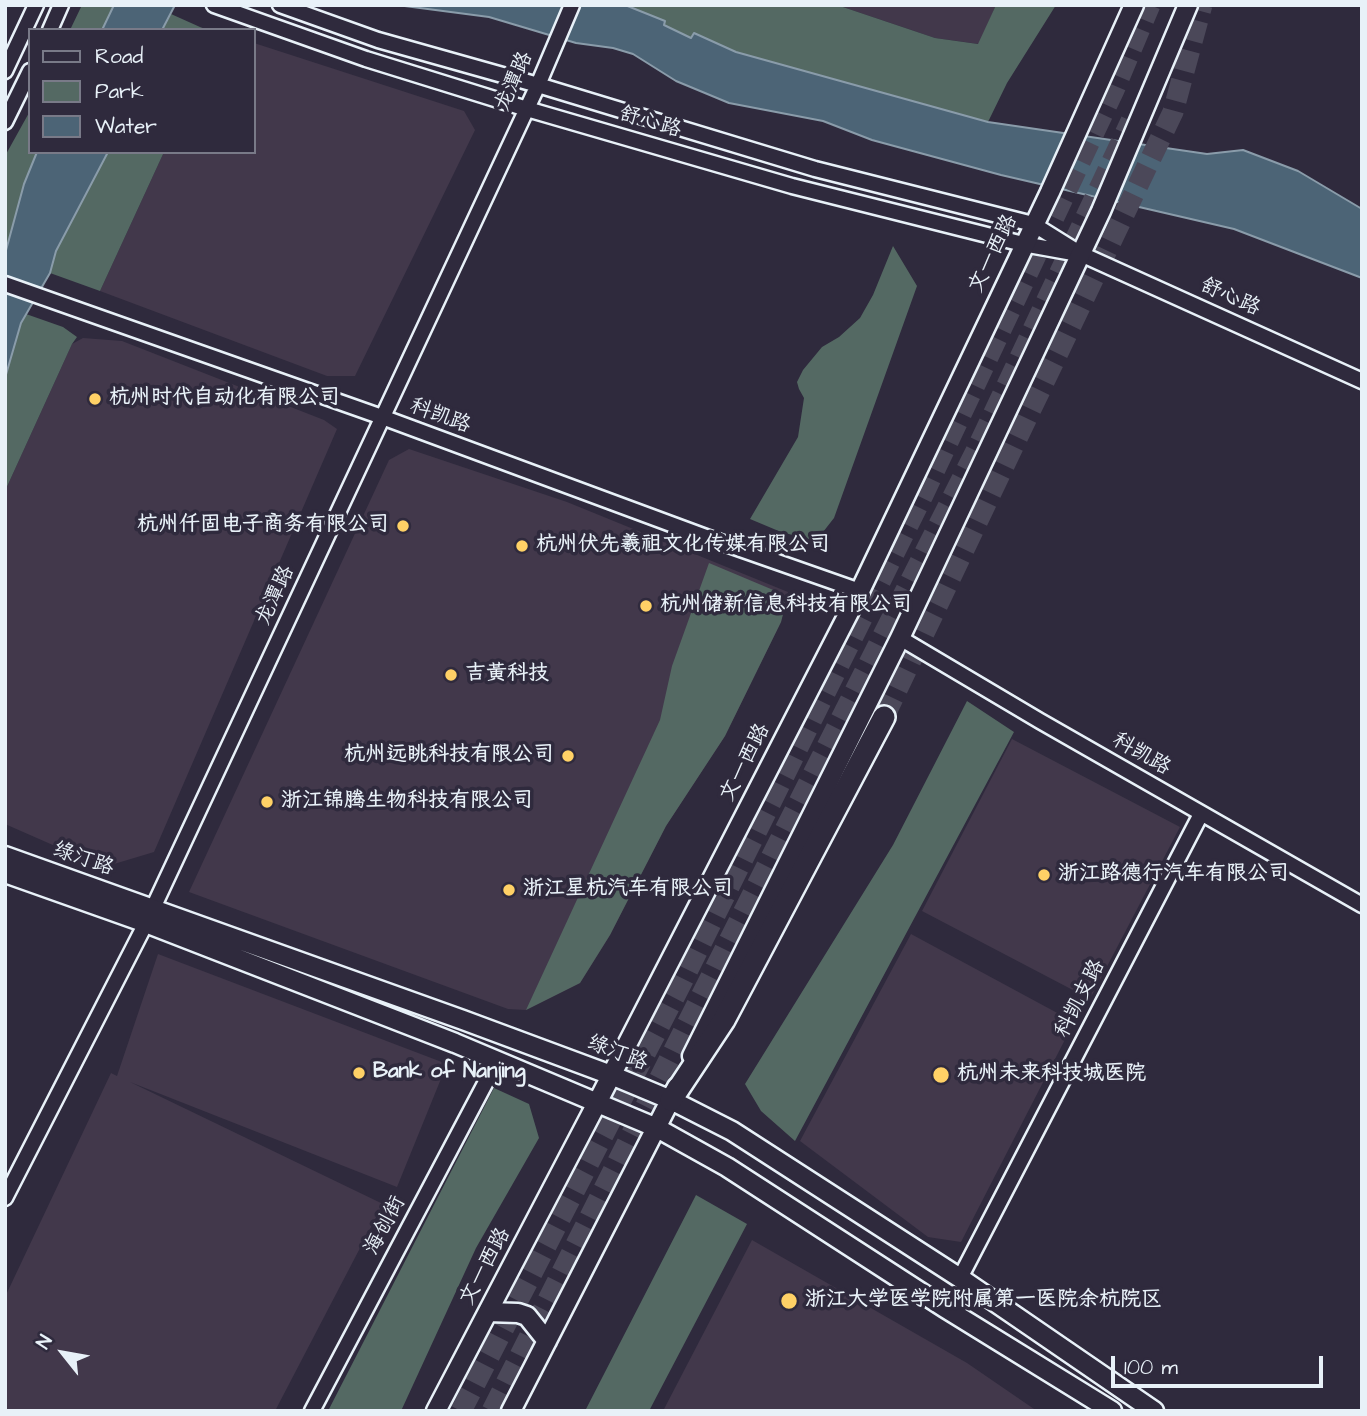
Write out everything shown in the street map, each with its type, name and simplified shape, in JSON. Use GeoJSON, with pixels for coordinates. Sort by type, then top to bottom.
{"type":"FeatureCollection","features":[{"type":"Feature","properties":{"kind":"highway"},"geometry":{"type":"LineString","coordinates":[[671,1100],[724,1020],[884,717]]}},
{"type":"Feature","properties":{"kind":"main road","name":"文一西路"},"geometry":{"type":"LineString","coordinates":[[436,1411],[860,591],[1050,192],[1134,5]]}},
{"type":"Feature","properties":{"kind":"main road"},"geometry":{"type":"LineString","coordinates":[[511,1411],[657,1128],[900,638],[1101,211],[1188,5]]}},
{"type":"Feature","properties":{"kind":"main road","name":"绿汀路"},"geometry":{"type":"LineString","coordinates":[[5,856],[83,886],[657,1128],[727,1167],[945,1308],[1112,1411]]}},
{"type":"Feature","properties":{"kind":"main road","name":"绿汀路"},"geometry":{"type":"LineString","coordinates":[[5,873],[149,915],[611,1075],[671,1100],[732,1131],[960,1278],[1154,1411]]}},
{"type":"Feature","properties":{"kind":"main road"},"geometry":{"type":"LineString","coordinates":[[488,1312],[527,1316],[547,1341]]}},
{"type":"Feature","properties":{"kind":"street"},"geometry":{"type":"LineString","coordinates":[[5,71],[36,5]]}},
{"type":"Feature","properties":{"kind":"street"},"geometry":{"type":"LineString","coordinates":[[51,28],[61,5]]}},
{"type":"Feature","properties":{"kind":"street","name":"舒心路"},"geometry":{"type":"LineString","coordinates":[[215,5],[366,59],[792,186],[1023,244],[1081,254]]}},
{"type":"Feature","properties":{"kind":"street","name":"舒心路"},"geometry":{"type":"LineString","coordinates":[[280,5],[378,40],[538,85],[815,169],[1033,224],[1081,254],[1362,381]]}},
{"type":"Feature","properties":{"kind":"street","name":"龙潭路"},"geometry":{"type":"LineString","coordinates":[[5,1199],[149,915],[527,109],[572,5]]}},
{"type":"Feature","properties":{"kind":"street"},"geometry":{"type":"LineString","coordinates":[[5,122],[28,75]]}},
{"type":"Feature","properties":{"kind":"street","name":"科凯路"},"geometry":{"type":"LineString","coordinates":[[5,284],[382,417],[860,591]]}},
{"type":"Feature","properties":{"kind":"street","name":"科凯路"},"geometry":{"type":"LineString","coordinates":[[900,638],[1362,905]]}},
{"type":"Feature","properties":{"kind":"street","name":"科凯支路"},"geometry":{"type":"LineString","coordinates":[[960,1278],[1201,814]]}},
{"type":"Feature","properties":{"kind":"street","name":"海创街"},"geometry":{"type":"LineString","coordinates":[[312,1411],[497,1061]]}},
{"type":"Feature","properties":{"kind":"shaded area"},"geometry":{"type":"Polygon","coordinates":[[[837,5],[996,5],[979,44],[935,38],[837,5]]]}},
{"type":"Feature","properties":{"kind":"shaded area"},"geometry":{"type":"Polygon","coordinates":[[[256,44],[464,111],[475,130],[355,376],[327,376],[100,291],[163,154],[256,154],[256,44]]]}},
{"type":"Feature","properties":{"kind":"shaded area"},"geometry":{"type":"Polygon","coordinates":[[[83,338],[122,341],[324,420],[337,429],[154,852],[114,864],[71,853],[5,824],[5,491],[72,344],[83,338]]]}},
{"type":"Feature","properties":{"kind":"shaded area"},"geometry":{"type":"Polygon","coordinates":[[[409,449],[567,502],[788,592],[781,622],[725,736],[666,826],[610,935],[580,983],[526,1010],[508,1009],[189,892],[389,460],[409,449]]]}},
{"type":"Feature","properties":{"kind":"shaded area"},"geometry":{"type":"Polygon","coordinates":[[[1012,739],[1180,827],[1090,999],[922,911],[1012,739]]]}},
{"type":"Feature","properties":{"kind":"shaded area","name":"杭州未来科技城医院"},"geometry":{"type":"Polygon","coordinates":[[[911,934],[1074,1022],[961,1242],[928,1237],[800,1141],[911,934]]]}},
{"type":"Feature","properties":{"kind":"shaded area"},"geometry":{"type":"Polygon","coordinates":[[[158,954],[447,1064],[397,1187],[130,1082],[383,1204],[275,1411],[5,1411],[5,1297],[111,1073],[117,1076],[158,954]]]}},
{"type":"Feature","properties":{"kind":"shaded area","name":"浙江大学医学院附属第一医院余杭院区"},"geometry":{"type":"Polygon","coordinates":[[[752,1240],[967,1363],[1037,1411],[663,1411],[752,1240]]]}},
{"type":"Feature","properties":{"kind":"green space"},"geometry":{"type":"Polygon","coordinates":[[[82,5],[114,5],[103,28],[71,28],[82,5]]]}},
{"type":"Feature","properties":{"kind":"green space"},"geometry":{"type":"Polygon","coordinates":[[[625,5],[837,5],[935,38],[978,44],[996,5],[1056,5],[1007,83],[988,122],[736,52],[695,34],[692,38],[663,25],[664,21],[625,5]]]}},
{"type":"Feature","properties":{"kind":"green space"},"geometry":{"type":"Polygon","coordinates":[[[171,14],[203,28],[163,28],[171,14]]]}},
{"type":"Feature","properties":{"kind":"green space"},"geometry":{"type":"Polygon","coordinates":[[[28,115],[28,154],[36,154],[24,184],[5,254],[5,156],[28,115]]]}},
{"type":"Feature","properties":{"kind":"green space"},"geometry":{"type":"Polygon","coordinates":[[[107,154],[163,154],[100,291],[50,273],[56,251],[107,154]]]}},
{"type":"Feature","properties":{"kind":"green space"},"geometry":{"type":"Polygon","coordinates":[[[893,246],[917,286],[834,518],[816,541],[781,532],[750,519],[798,437],[804,398],[797,382],[803,370],[822,347],[839,337],[860,318],[873,295],[893,246]]]}},
{"type":"Feature","properties":{"kind":"green space"},"geometry":{"type":"Polygon","coordinates":[[[26,314],[63,327],[77,337],[5,491],[5,378],[26,314]]]}},
{"type":"Feature","properties":{"kind":"green space"},"geometry":{"type":"Polygon","coordinates":[[[709,563],[778,592],[787,599],[781,622],[725,736],[666,826],[610,935],[580,983],[526,1010],[660,720],[672,666],[709,563]]]}},
{"type":"Feature","properties":{"kind":"green space"},"geometry":{"type":"Polygon","coordinates":[[[967,701],[1014,732],[795,1141],[761,1111],[745,1084],[893,845],[967,701]]]}},
{"type":"Feature","properties":{"kind":"green space"},"geometry":{"type":"Polygon","coordinates":[[[494,1088],[529,1104],[539,1138],[476,1248],[401,1411],[328,1411],[494,1088]]]}},
{"type":"Feature","properties":{"kind":"green space"},"geometry":{"type":"Polygon","coordinates":[[[696,1195],[747,1224],[649,1411],[585,1411],[696,1195]]]}},
{"type":"Feature","properties":{"kind":"water"},"geometry":{"type":"Polygon","coordinates":[[[114,5],[175,5],[163,28],[103,28],[114,5]]]}},
{"type":"Feature","properties":{"kind":"water"},"geometry":{"type":"Polygon","coordinates":[[[397,5],[625,5],[665,21],[664,25],[691,38],[694,33],[736,52],[988,122],[1207,154],[1243,150],[1298,171],[1362,209],[1362,278],[1234,229],[1001,175],[872,140],[823,121],[729,103],[676,81],[633,54],[613,48],[576,43],[489,17],[397,5]]]}},
{"type":"Feature","properties":{"kind":"water"},"geometry":{"type":"Polygon","coordinates":[[[36,154],[107,154],[56,251],[50,273],[21,323],[5,378],[5,254],[24,184],[36,154]]]}},
{"type":"Feature","properties":{"kind":"tunnel"},"geometry":{"type":"LineString","coordinates":[[461,1411],[681,984],[923,495],[1114,90],[1150,5]]}},
{"type":"Feature","properties":{"kind":"tunnel"},"geometry":{"type":"LineString","coordinates":[[884,717],[1173,112],[1202,5]]}},
{"type":"Feature","properties":{"kind":"tunnel"},"geometry":{"type":"LineString","coordinates":[[492,1411],[976,451],[1131,121]]}},
{"type":"Feature","properties":{"kind":"place","name":"杭州时代自动化有限公司"},"geometry":{"type":"Point","coordinates":[95,399]}},
{"type":"Feature","properties":{"kind":"place","name":"杭州仟固电子商务有限公司"},"geometry":{"type":"Point","coordinates":[403,526]}},
{"type":"Feature","properties":{"kind":"place","name":"杭州伏先羲祖文化传媒有限公司"},"geometry":{"type":"Point","coordinates":[522,546]}},
{"type":"Feature","properties":{"kind":"place","name":"杭州储新信息科技有限公司"},"geometry":{"type":"Point","coordinates":[646,606]}},
{"type":"Feature","properties":{"kind":"place","name":"吉黄科技"},"geometry":{"type":"Point","coordinates":[451,675]}},
{"type":"Feature","properties":{"kind":"place","name":"杭州远眺科技有限公司"},"geometry":{"type":"Point","coordinates":[568,756]}},
{"type":"Feature","properties":{"kind":"place","name":"浙江锦腾生物科技有限公司"},"geometry":{"type":"Point","coordinates":[267,802]}},
{"type":"Feature","properties":{"kind":"place","name":"浙江路德行汽车有限公司"},"geometry":{"type":"Point","coordinates":[1044,875]}},
{"type":"Feature","properties":{"kind":"place","name":"浙江星杭汽车有限公司"},"geometry":{"type":"Point","coordinates":[509,890]}},
{"type":"Feature","properties":{"kind":"place","name":"Bank of Nanjing"},"geometry":{"type":"Point","coordinates":[359,1073]}},
{"type":"Feature","properties":{"kind":"place","name":"杭州未来科技城医院"},"geometry":{"type":"Point","coordinates":[941,1075]}},
{"type":"Feature","properties":{"kind":"place","name":"浙江大学医学院附属第一医院余杭院区"},"geometry":{"type":"Point","coordinates":[789,1301]}}]}
